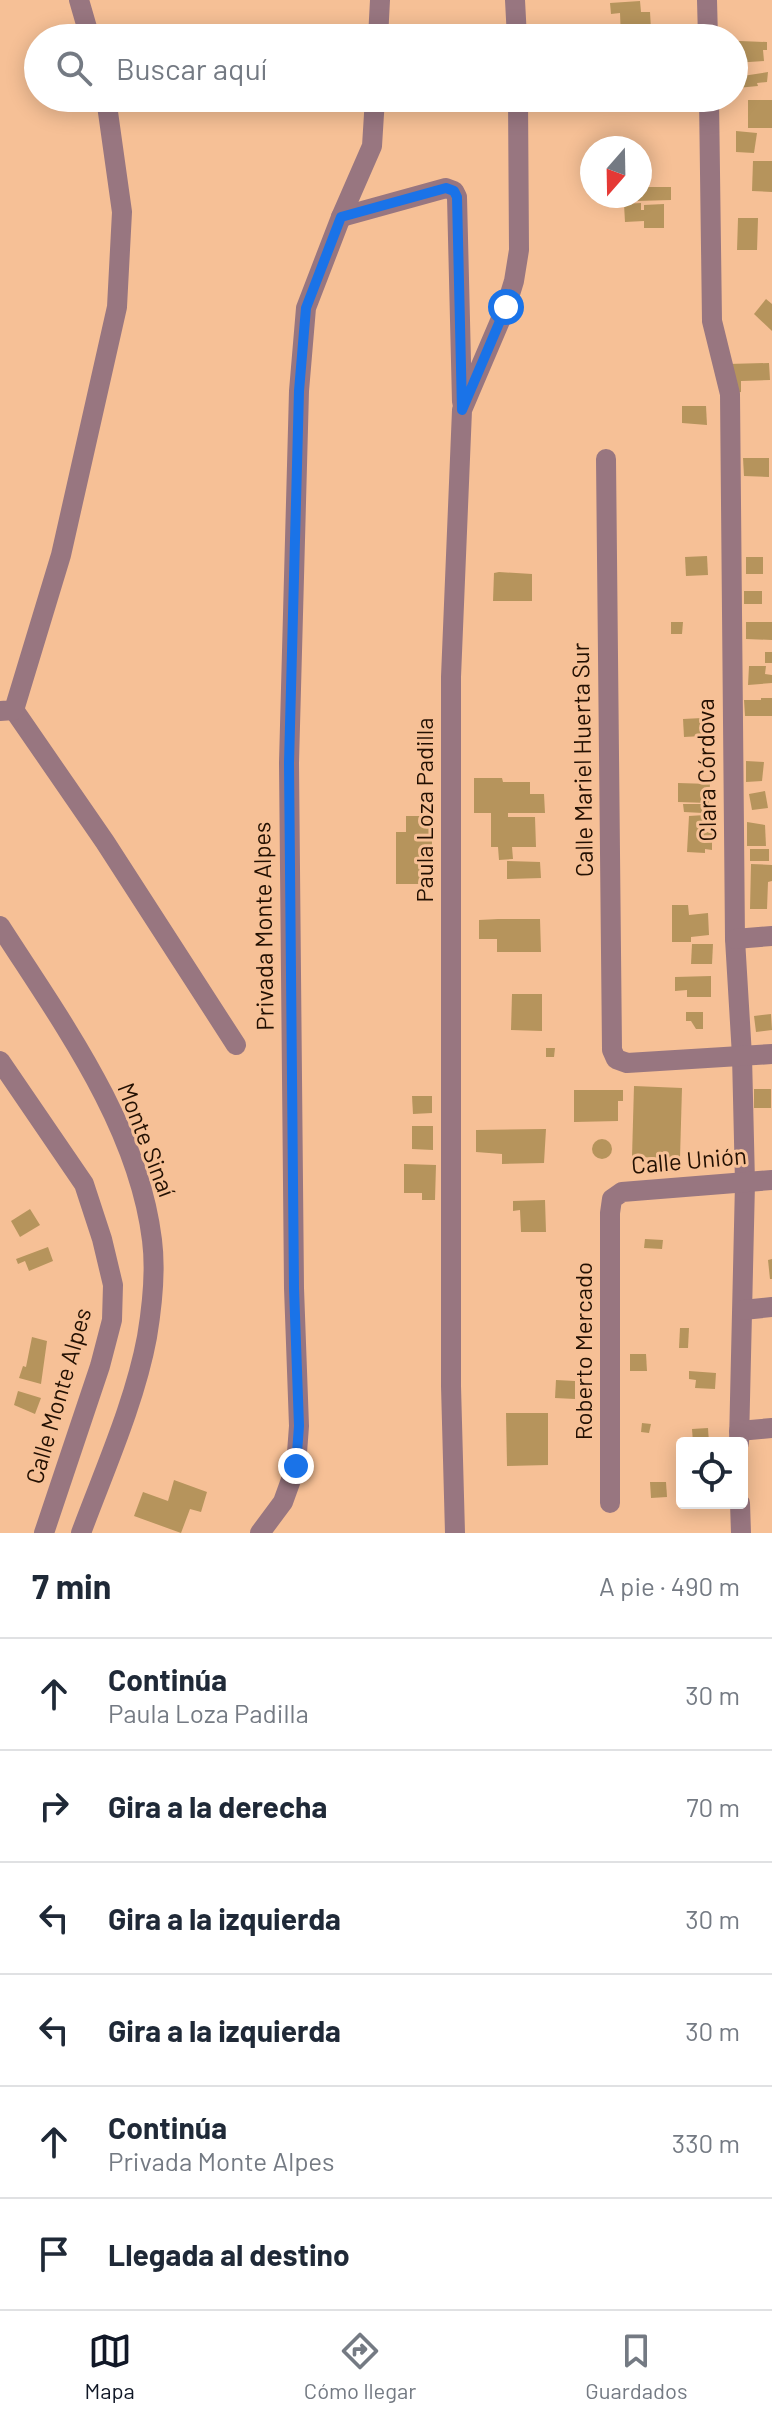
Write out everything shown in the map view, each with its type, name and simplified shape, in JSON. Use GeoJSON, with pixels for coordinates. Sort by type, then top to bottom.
{"type":"FeatureCollection","features":[{"type":"Feature","properties":{"kind":"street"},"geometry":{"type":"LineString","coordinates":[[79,0],[86,24]]}},
{"type":"Feature","properties":{"kind":"street"},"geometry":{"type":"LineString","coordinates":[[379,24],[380,0]]}},
{"type":"Feature","properties":{"kind":"street"},"geometry":{"type":"LineString","coordinates":[[515,0],[516,24]]}},
{"type":"Feature","properties":{"kind":"street"},"geometry":{"type":"LineString","coordinates":[[707,0],[708,24]]}},
{"type":"Feature","properties":{"kind":"street"},"geometry":{"type":"LineString","coordinates":[[108,112],[122,212],[117,307],[61,555],[7,710],[105,842],[236,1045]]}},
{"type":"Feature","properties":{"kind":"street","name":"Privada Monte Alpes"},"geometry":{"type":"LineString","coordinates":[[260,1533],[283,1502],[296,1466],[299,1426],[294,1288],[289,763],[299,391],[306,308],[372,146],[374,112]]}},
{"type":"Feature","properties":{"kind":"street","name":"Paula Loza Padilla"},"geometry":{"type":"LineString","coordinates":[[455,1533],[451,1386],[451,677],[462,410],[506,307],[517,266],[518,112]]}},
{"type":"Feature","properties":{"kind":"street","name":"Clara Córdova"},"geometry":{"type":"LineString","coordinates":[[709,112],[712,321],[730,394],[735,939],[745,1183],[739,1437]]}},
{"type":"Feature","properties":{"kind":"street"},"geometry":{"type":"LineString","coordinates":[[341,217],[446,188],[454,191],[457,197],[462,410]]}},
{"type":"Feature","properties":{"kind":"street","name":"Calle Mariel Huerta Sur"},"geometry":{"type":"LineString","coordinates":[[606,459],[612,1050],[616,1059],[627,1063],[742,1056]]}},
{"type":"Feature","properties":{"kind":"street","name":"Monte Sinaí"},"geometry":{"type":"LineString","coordinates":[[0,926],[74,1042],[111,1108],[140,1184],[152,1241],[152,1290],[146,1339],[128,1402],[81,1533]]}},
{"type":"Feature","properties":{"kind":"street"},"geometry":{"type":"LineString","coordinates":[[735,939],[772,936]]}},
{"type":"Feature","properties":{"kind":"street"},"geometry":{"type":"LineString","coordinates":[[742,1056],[772,1054]]}},
{"type":"Feature","properties":{"kind":"street","name":"Calle Monte Alpes"},"geometry":{"type":"LineString","coordinates":[[0,1061],[84,1184],[113,1285],[112,1320],[100,1366],[44,1533]]}},
{"type":"Feature","properties":{"kind":"street","name":"Calle Unión"},"geometry":{"type":"LineString","coordinates":[[612,1199],[622,1192],[772,1180]]}},
{"type":"Feature","properties":{"kind":"street","name":"Roberto Mercado"},"geometry":{"type":"LineString","coordinates":[[610,1503],[612,1199]]}},
{"type":"Feature","properties":{"kind":"street"},"geometry":{"type":"LineString","coordinates":[[743,1310],[772,1307]]}},
{"type":"Feature","properties":{"kind":"street"},"geometry":{"type":"LineString","coordinates":[[739,1437],[772,1428]]}},
{"type":"Feature","properties":{"kind":"street"},"geometry":{"type":"LineString","coordinates":[[740,1509],[741,1533]]}},
{"type":"Feature","properties":{"kind":"building"},"geometry":{"type":"Polygon","coordinates":[[[640,1],[641,12],[650,12],[651,24],[620,24],[620,13],[611,14],[610,3],[640,1]]]}},
{"type":"Feature","properties":{"kind":"building"},"geometry":{"type":"Polygon","coordinates":[[[748,41],[767,42],[767,50],[763,50],[764,61],[748,62],[748,41]]]}},
{"type":"Feature","properties":{"kind":"building"},"geometry":{"type":"Polygon","coordinates":[[[768,72],[767,82],[757,83],[758,86],[748,87],[748,75],[768,72]]]}},
{"type":"Feature","properties":{"kind":"building"},"geometry":{"type":"Polygon","coordinates":[[[748,100],[772,100],[772,128],[748,128],[748,100]]]}},
{"type":"Feature","properties":{"kind":"building"},"geometry":{"type":"Polygon","coordinates":[[[736,131],[757,133],[754,153],[736,152],[736,131]]]}},
{"type":"Feature","properties":{"kind":"building"},"geometry":{"type":"Polygon","coordinates":[[[753,161],[772,161],[772,192],[752,191],[753,161]]]}},
{"type":"Feature","properties":{"kind":"building"},"geometry":{"type":"Polygon","coordinates":[[[652,187],[671,187],[671,200],[652,201],[652,187]]]}},
{"type":"Feature","properties":{"kind":"building"},"geometry":{"type":"Polygon","coordinates":[[[664,204],[664,228],[644,228],[644,221],[625,222],[624,208],[644,210],[652,208],[652,205],[664,204]]]}},
{"type":"Feature","properties":{"kind":"building"},"geometry":{"type":"Polygon","coordinates":[[[738,218],[758,218],[757,250],[737,250],[738,218]]]}},
{"type":"Feature","properties":{"kind":"building"},"geometry":{"type":"Polygon","coordinates":[[[766,299],[772,304],[772,331],[754,314],[766,299]]]}},
{"type":"Feature","properties":{"kind":"building"},"geometry":{"type":"Polygon","coordinates":[[[769,363],[770,380],[741,381],[741,392],[732,393],[728,364],[769,363]]]}},
{"type":"Feature","properties":{"kind":"building"},"geometry":{"type":"Polygon","coordinates":[[[682,406],[706,406],[707,425],[682,423],[682,406]]]}},
{"type":"Feature","properties":{"kind":"building"},"geometry":{"type":"Polygon","coordinates":[[[743,458],[769,458],[769,477],[744,476],[743,458]]]}},
{"type":"Feature","properties":{"kind":"building"},"geometry":{"type":"Polygon","coordinates":[[[707,556],[708,575],[686,576],[685,557],[707,556]]]}},
{"type":"Feature","properties":{"kind":"building"},"geometry":{"type":"Polygon","coordinates":[[[746,557],[763,557],[763,574],[746,574],[746,557]]]}},
{"type":"Feature","properties":{"kind":"building"},"geometry":{"type":"Polygon","coordinates":[[[494,573],[532,574],[532,601],[493,601],[494,573]]]}},
{"type":"Feature","properties":{"kind":"building"},"geometry":{"type":"Polygon","coordinates":[[[744,591],[762,591],[762,604],[744,604],[744,591]]]}},
{"type":"Feature","properties":{"kind":"building"},"geometry":{"type":"Polygon","coordinates":[[[671,622],[683,622],[682,634],[671,634],[671,622]]]}},
{"type":"Feature","properties":{"kind":"building"},"geometry":{"type":"Polygon","coordinates":[[[746,622],[772,622],[772,640],[746,639],[746,622]]]}},
{"type":"Feature","properties":{"kind":"building"},"geometry":{"type":"Polygon","coordinates":[[[765,652],[772,652],[772,663],[765,663],[765,652]]]}},
{"type":"Feature","properties":{"kind":"building"},"geometry":{"type":"Polygon","coordinates":[[[749,666],[766,666],[765,674],[772,675],[772,683],[748,685],[749,666]]]}},
{"type":"Feature","properties":{"kind":"building"},"geometry":{"type":"Polygon","coordinates":[[[772,698],[772,716],[745,716],[744,700],[772,698]]]}},
{"type":"Feature","properties":{"kind":"building"},"geometry":{"type":"Polygon","coordinates":[[[702,718],[702,736],[684,737],[683,719],[702,718]]]}},
{"type":"Feature","properties":{"kind":"building"},"geometry":{"type":"Polygon","coordinates":[[[746,761],[764,762],[762,781],[746,782],[746,761]]]}},
{"type":"Feature","properties":{"kind":"building"},"geometry":{"type":"Polygon","coordinates":[[[474,778],[530,782],[530,794],[544,794],[545,813],[508,813],[508,817],[535,817],[536,847],[512,847],[513,859],[499,860],[498,847],[491,847],[491,813],[474,813],[474,778]]]}},
{"type":"Feature","properties":{"kind":"building"},"geometry":{"type":"Polygon","coordinates":[[[678,783],[710,784],[709,803],[678,802],[678,783]]]}},
{"type":"Feature","properties":{"kind":"building"},"geometry":{"type":"Polygon","coordinates":[[[765,791],[768,808],[752,810],[749,794],[765,791]]]}},
{"type":"Feature","properties":{"kind":"building"},"geometry":{"type":"Polygon","coordinates":[[[683,804],[703,804],[703,813],[684,812],[683,804]]]}},
{"type":"Feature","properties":{"kind":"building"},"geometry":{"type":"Polygon","coordinates":[[[705,815],[706,832],[712,833],[712,850],[705,849],[705,853],[687,852],[689,816],[705,815]]]}},
{"type":"Feature","properties":{"kind":"building"},"geometry":{"type":"Polygon","coordinates":[[[406,816],[432,816],[432,884],[396,884],[396,832],[406,832],[406,816]]]}},
{"type":"Feature","properties":{"kind":"building"},"geometry":{"type":"Polygon","coordinates":[[[747,822],[765,825],[766,846],[747,846],[747,822]]]}},
{"type":"Feature","properties":{"kind":"building"},"geometry":{"type":"Polygon","coordinates":[[[750,849],[769,849],[769,861],[750,861],[750,849]]]}},
{"type":"Feature","properties":{"kind":"building"},"geometry":{"type":"Polygon","coordinates":[[[507,861],[540,862],[541,878],[507,879],[507,861]]]}},
{"type":"Feature","properties":{"kind":"building"},"geometry":{"type":"Polygon","coordinates":[[[751,864],[772,865],[767,909],[750,909],[751,864]]]}},
{"type":"Feature","properties":{"kind":"building"},"geometry":{"type":"Polygon","coordinates":[[[672,905],[688,905],[689,915],[708,913],[709,935],[691,937],[691,942],[672,942],[672,905]]]}},
{"type":"Feature","properties":{"kind":"building"},"geometry":{"type":"Polygon","coordinates":[[[540,919],[541,952],[497,952],[497,939],[479,939],[479,920],[540,919]]]}},
{"type":"Feature","properties":{"kind":"building"},"geometry":{"type":"Polygon","coordinates":[[[692,944],[713,944],[712,964],[691,964],[692,944]]]}},
{"type":"Feature","properties":{"kind":"building"},"geometry":{"type":"Polygon","coordinates":[[[711,976],[711,997],[687,997],[687,990],[675,991],[675,977],[711,976]]]}},
{"type":"Feature","properties":{"kind":"building"},"geometry":{"type":"Polygon","coordinates":[[[512,994],[542,994],[542,1031],[511,1030],[512,994]]]}},
{"type":"Feature","properties":{"kind":"building"},"geometry":{"type":"Polygon","coordinates":[[[686,1012],[703,1012],[703,1029],[696,1029],[691,1021],[686,1021],[686,1012]]]}},
{"type":"Feature","properties":{"kind":"building"},"geometry":{"type":"Polygon","coordinates":[[[771,1014],[772,1030],[756,1032],[754,1016],[771,1014]]]}},
{"type":"Feature","properties":{"kind":"building"},"geometry":{"type":"Polygon","coordinates":[[[546,1048],[555,1048],[554,1057],[546,1057],[546,1048]]]}},
{"type":"Feature","properties":{"kind":"building"},"geometry":{"type":"Polygon","coordinates":[[[634,1086],[682,1088],[680,1158],[632,1157],[634,1086]]]}},
{"type":"Feature","properties":{"kind":"building"},"geometry":{"type":"Polygon","coordinates":[[[754,1089],[771,1089],[771,1108],[754,1108],[754,1089]]]}},
{"type":"Feature","properties":{"kind":"building"},"geometry":{"type":"Polygon","coordinates":[[[574,1090],[623,1090],[623,1101],[618,1101],[618,1121],[574,1122],[574,1090]]]}},
{"type":"Feature","properties":{"kind":"building"},"geometry":{"type":"Polygon","coordinates":[[[412,1096],[432,1096],[432,1113],[413,1114],[412,1096]]]}},
{"type":"Feature","properties":{"kind":"building"},"geometry":{"type":"Polygon","coordinates":[[[412,1126],[433,1126],[433,1150],[412,1149],[412,1126]]]}},
{"type":"Feature","properties":{"kind":"building"},"geometry":{"type":"Polygon","coordinates":[[[546,1129],[544,1163],[502,1164],[502,1154],[476,1152],[476,1130],[546,1129]]]}},
{"type":"Feature","properties":{"kind":"building"},"geometry":{"type":"Polygon","coordinates":[[[602,1139],[609,1142],[612,1149],[609,1156],[602,1159],[595,1156],[592,1149],[595,1142],[602,1139]]]}},
{"type":"Feature","properties":{"kind":"building"},"geometry":{"type":"Polygon","coordinates":[[[404,1164],[436,1165],[435,1200],[422,1200],[422,1193],[404,1193],[404,1164]]]}},
{"type":"Feature","properties":{"kind":"building"},"geometry":{"type":"Polygon","coordinates":[[[545,1200],[546,1232],[521,1232],[520,1210],[513,1211],[513,1201],[545,1200]]]}},
{"type":"Feature","properties":{"kind":"building"},"geometry":{"type":"Polygon","coordinates":[[[30,1209],[40,1225],[20,1237],[11,1221],[30,1209]]]}},
{"type":"Feature","properties":{"kind":"building"},"geometry":{"type":"Polygon","coordinates":[[[645,1239],[663,1240],[662,1249],[644,1248],[645,1239]]]}},
{"type":"Feature","properties":{"kind":"building"},"geometry":{"type":"Polygon","coordinates":[[[48,1247],[53,1261],[29,1271],[25,1261],[18,1264],[16,1259],[48,1247]]]}},
{"type":"Feature","properties":{"kind":"building"},"geometry":{"type":"Polygon","coordinates":[[[772,1259],[772,1279],[770,1279],[768,1260],[772,1259]]]}},
{"type":"Feature","properties":{"kind":"building"},"geometry":{"type":"Polygon","coordinates":[[[680,1328],[689,1328],[688,1348],[679,1348],[680,1328]]]}},
{"type":"Feature","properties":{"kind":"building"},"geometry":{"type":"Polygon","coordinates":[[[32,1337],[47,1341],[41,1384],[19,1378],[23,1366],[26,1367],[32,1337]]]}},
{"type":"Feature","properties":{"kind":"building"},"geometry":{"type":"Polygon","coordinates":[[[630,1354],[646,1354],[647,1371],[630,1371],[630,1354]]]}},
{"type":"Feature","properties":{"kind":"building"},"geometry":{"type":"Polygon","coordinates":[[[689,1371],[716,1373],[715,1389],[695,1388],[696,1380],[689,1379],[689,1371]]]}},
{"type":"Feature","properties":{"kind":"building"},"geometry":{"type":"Polygon","coordinates":[[[556,1380],[575,1381],[575,1399],[555,1398],[556,1380]]]}},
{"type":"Feature","properties":{"kind":"building"},"geometry":{"type":"Polygon","coordinates":[[[18,1391],[41,1398],[35,1414],[14,1405],[18,1391]]]}},
{"type":"Feature","properties":{"kind":"building"},"geometry":{"type":"Polygon","coordinates":[[[506,1413],[548,1413],[548,1465],[507,1466],[506,1413]]]}},
{"type":"Feature","properties":{"kind":"building"},"geometry":{"type":"Polygon","coordinates":[[[642,1423],[651,1424],[649,1433],[641,1432],[642,1423]]]}},
{"type":"Feature","properties":{"kind":"building"},"geometry":{"type":"Polygon","coordinates":[[[708,1428],[709,1437],[693,1437],[692,1429],[708,1428]]]}},
{"type":"Feature","properties":{"kind":"building"},"geometry":{"type":"Polygon","coordinates":[[[174,1480],[207,1492],[201,1512],[190,1509],[181,1533],[134,1516],[143,1492],[168,1501],[174,1480]]]}},
{"type":"Feature","properties":{"kind":"building"},"geometry":{"type":"Polygon","coordinates":[[[650,1482],[666,1482],[667,1497],[651,1498],[650,1482]]]}},
{"type":"Feature","properties":{"kind":"route"},"geometry":{"type":"LineString","coordinates":[[296,1466],[299,1426],[294,1288],[289,763],[299,391],[306,308],[341,217],[446,188],[454,191],[457,197],[462,410],[506,307]]}}]}
